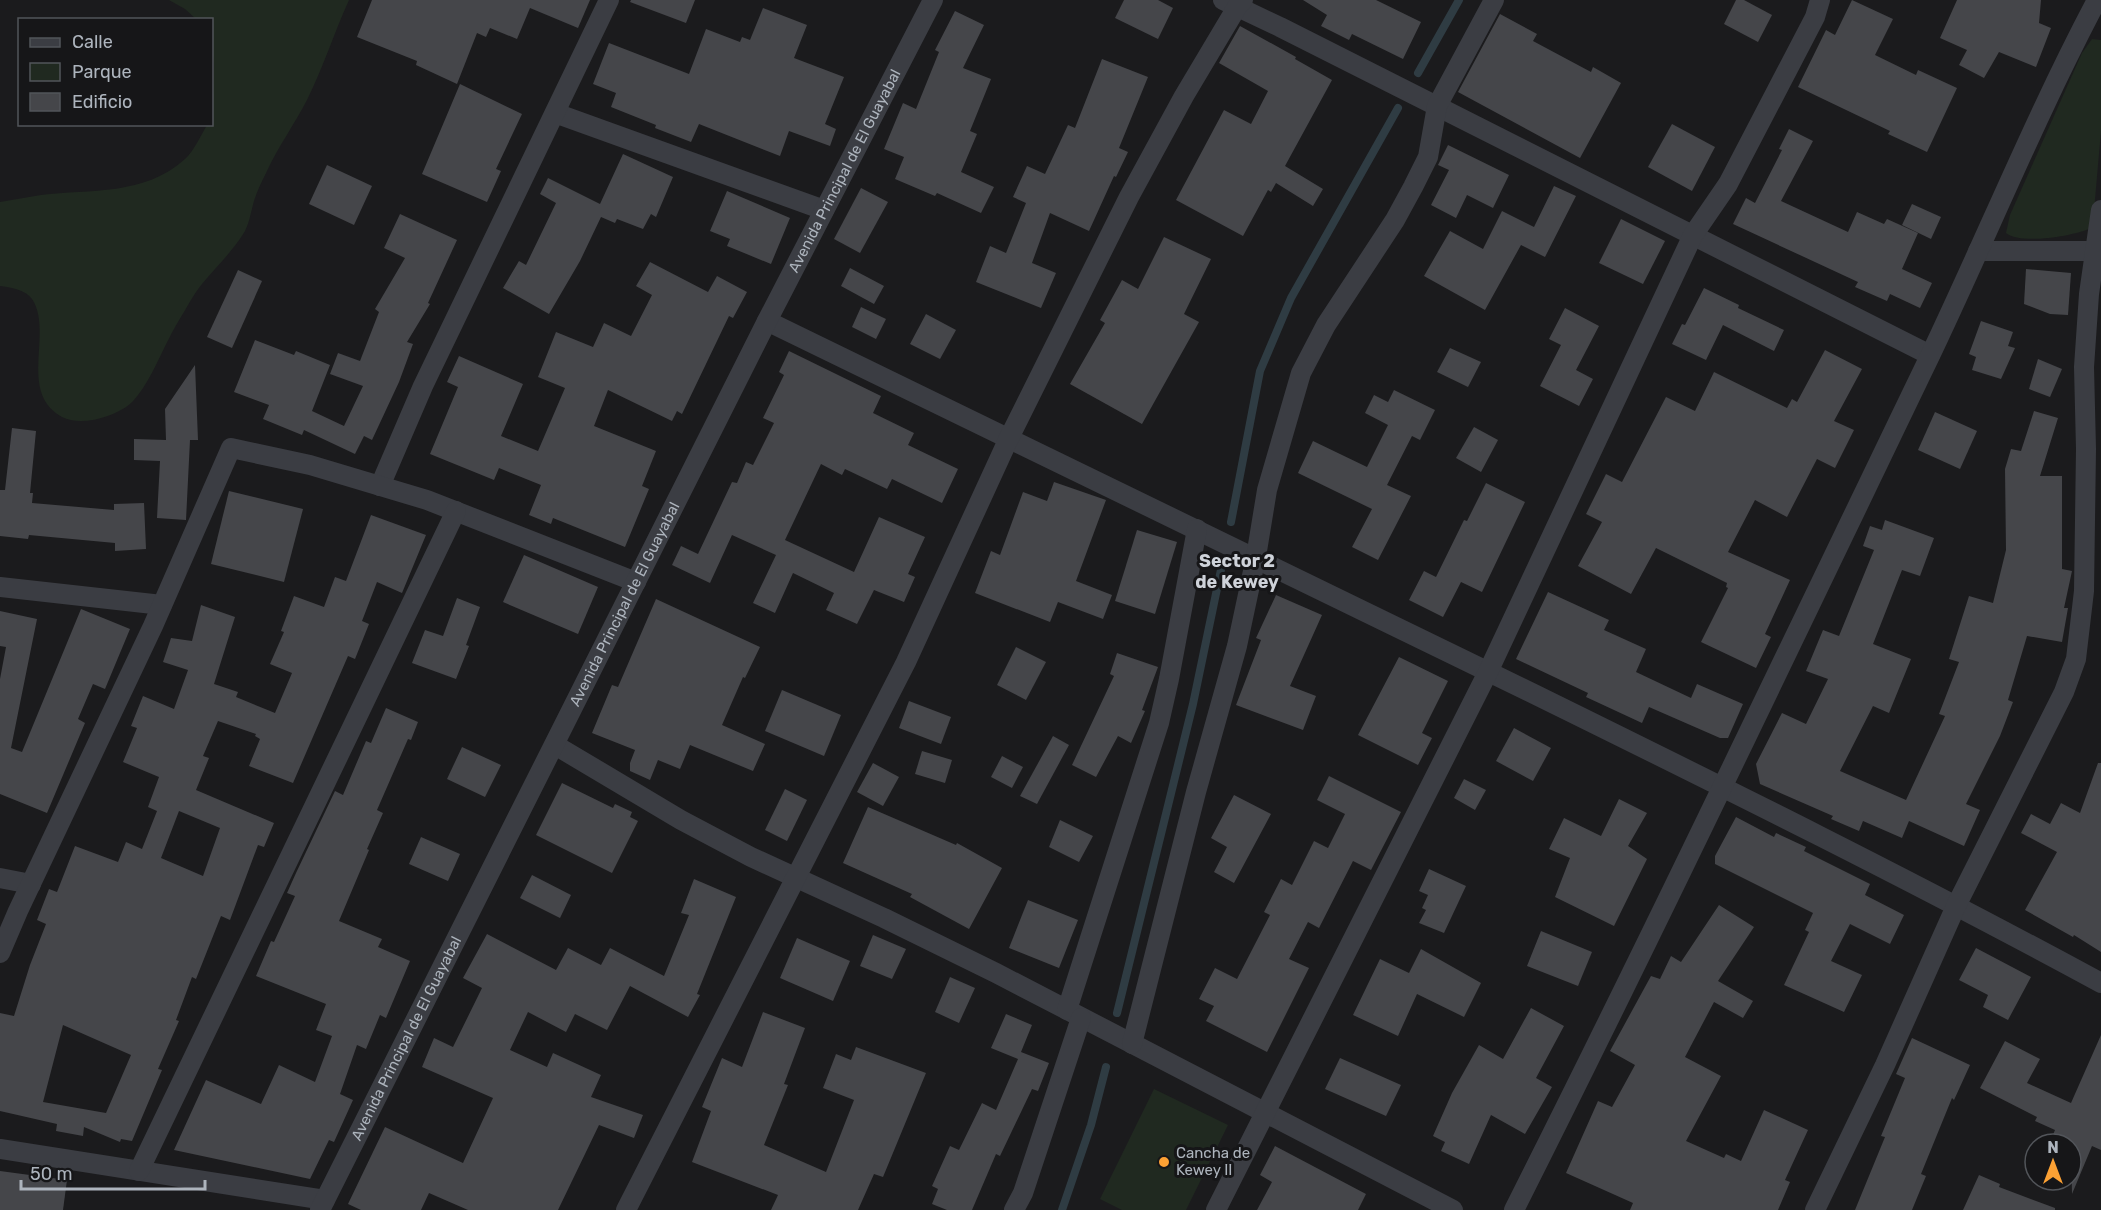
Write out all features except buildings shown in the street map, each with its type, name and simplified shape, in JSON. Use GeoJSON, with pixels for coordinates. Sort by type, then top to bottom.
{"type":"FeatureCollection","features":[{"type":"Feature","properties":{"kind":"street"},"geometry":{"type":"LineString","coordinates":[[380,486],[423,386],[609,0]]}},
{"type":"Feature","properties":{"kind":"street","name":"Avenida Principal de El Guayabal"},"geometry":{"type":"LineString","coordinates":[[323,1205],[767,321],[933,0]]}},
{"type":"Feature","properties":{"kind":"street"},"geometry":{"type":"LineString","coordinates":[[1132,1044],[1196,792],[1237,646],[1256,557],[1267,490],[1301,373],[1326,325],[1395,220],[1413,187],[1428,157],[1437,106],[1494,0]]}},
{"type":"Feature","properties":{"kind":"street"},"geometry":{"type":"LineString","coordinates":[[1216,1210],[1488,672],[1693,236],[1728,184],[1815,16],[1820,0]]}},
{"type":"Feature","properties":{"kind":"street"},"geometry":{"type":"LineString","coordinates":[[1515,1210],[1637,964],[1930,355],[2097,0]]}},
{"type":"Feature","properties":{"kind":"street"},"geometry":{"type":"LineString","coordinates":[[626,1210],[906,662],[1009,438],[1128,197],[1234,2],[1930,355]]}},
{"type":"Feature","properties":{"kind":"street"},"geometry":{"type":"LineString","coordinates":[[555,113],[824,210]]}},
{"type":"Feature","properties":{"kind":"street"},"geometry":{"type":"LineString","coordinates":[[1815,1210],[1885,1065],[1956,906],[2064,692],[2076,659],[2084,591],[2093,381],[2086,331],[2101,210]]}},
{"type":"Feature","properties":{"kind":"street"},"geometry":{"type":"LineString","coordinates":[[1978,250],[2096,250]]}},
{"type":"Feature","properties":{"kind":"street"},"geometry":{"type":"LineString","coordinates":[[767,321],[1256,557],[1722,787],[2101,983]]}},
{"type":"Feature","properties":{"kind":"street"},"geometry":{"type":"LineString","coordinates":[[0,953],[162,605],[231,448],[310,465],[456,511],[636,582]]}},
{"type":"Feature","properties":{"kind":"street"},"geometry":{"type":"LineString","coordinates":[[139,1171],[456,511]]}},
{"type":"Feature","properties":{"kind":"street"},"geometry":{"type":"LineString","coordinates":[[1014,1210],[1023,1193],[1159,723],[1197,529]]}},
{"type":"Feature","properties":{"kind":"street"},"geometry":{"type":"LineString","coordinates":[[0,587],[162,605]]}},
{"type":"Feature","properties":{"kind":"street"},"geometry":{"type":"LineString","coordinates":[[555,745],[681,820],[751,857],[894,923],[1454,1210]]}},
{"type":"Feature","properties":{"kind":"street"},"geometry":{"type":"LineString","coordinates":[[0,878],[32,884]]}},
{"type":"Feature","properties":{"kind":"street"},"geometry":{"type":"LineString","coordinates":[[0,1149],[139,1171],[323,1205]]}},
{"type":"Feature","properties":{"kind":"green space"},"geometry":{"type":"Polygon","coordinates":[[[169,0],[349,0],[307,100],[276,153],[255,197],[245,231],[196,293],[172,332],[144,387],[130,404],[115,413],[88,421],[70,420],[62,417],[49,406],[41,393],[38,361],[40,328],[38,313],[32,299],[22,291],[0,286],[0,202],[41,195],[98,191],[135,185],[169,171],[188,156],[206,126],[213,126],[214,64],[213,18],[195,18],[169,0]]]}},
{"type":"Feature","properties":{"kind":"green space"},"geometry":{"type":"Polygon","coordinates":[[[2092,39],[2101,40],[2101,131],[2093,222],[2089,229],[2059,237],[2034,239],[2013,237],[2006,233],[2010,215],[2082,53],[2092,39]]]}},
{"type":"Feature","properties":{"kind":"green space","name":"Cancha de Kewey II"},"geometry":{"type":"Polygon","coordinates":[[[1154,1089],[1228,1125],[1186,1210],[1122,1210],[1100,1199],[1154,1089]]]}},
{"type":"Feature","properties":{"kind":"waterway"},"geometry":{"type":"LineString","coordinates":[[1418,73],[1459,0]]}},
{"type":"Feature","properties":{"kind":"waterway"},"geometry":{"type":"LineString","coordinates":[[1231,522],[1260,371],[1291,298],[1398,108]]}},
{"type":"Feature","properties":{"kind":"waterway"},"geometry":{"type":"LineString","coordinates":[[1117,1013],[1193,704],[1223,560]]}},
{"type":"Feature","properties":{"kind":"waterway"},"geometry":{"type":"LineString","coordinates":[[1062,1210],[1091,1125],[1106,1067]]}},
{"type":"Feature","properties":{"kind":"place","name":"Cancha de Kewey II"},"geometry":{"type":"Point","coordinates":[1164,1162]}},
{"type":"Feature","properties":{"kind":"district","name":"Sector 2 de Kewey"},"geometry":{"type":"Point","coordinates":[1237,571]}}]}
